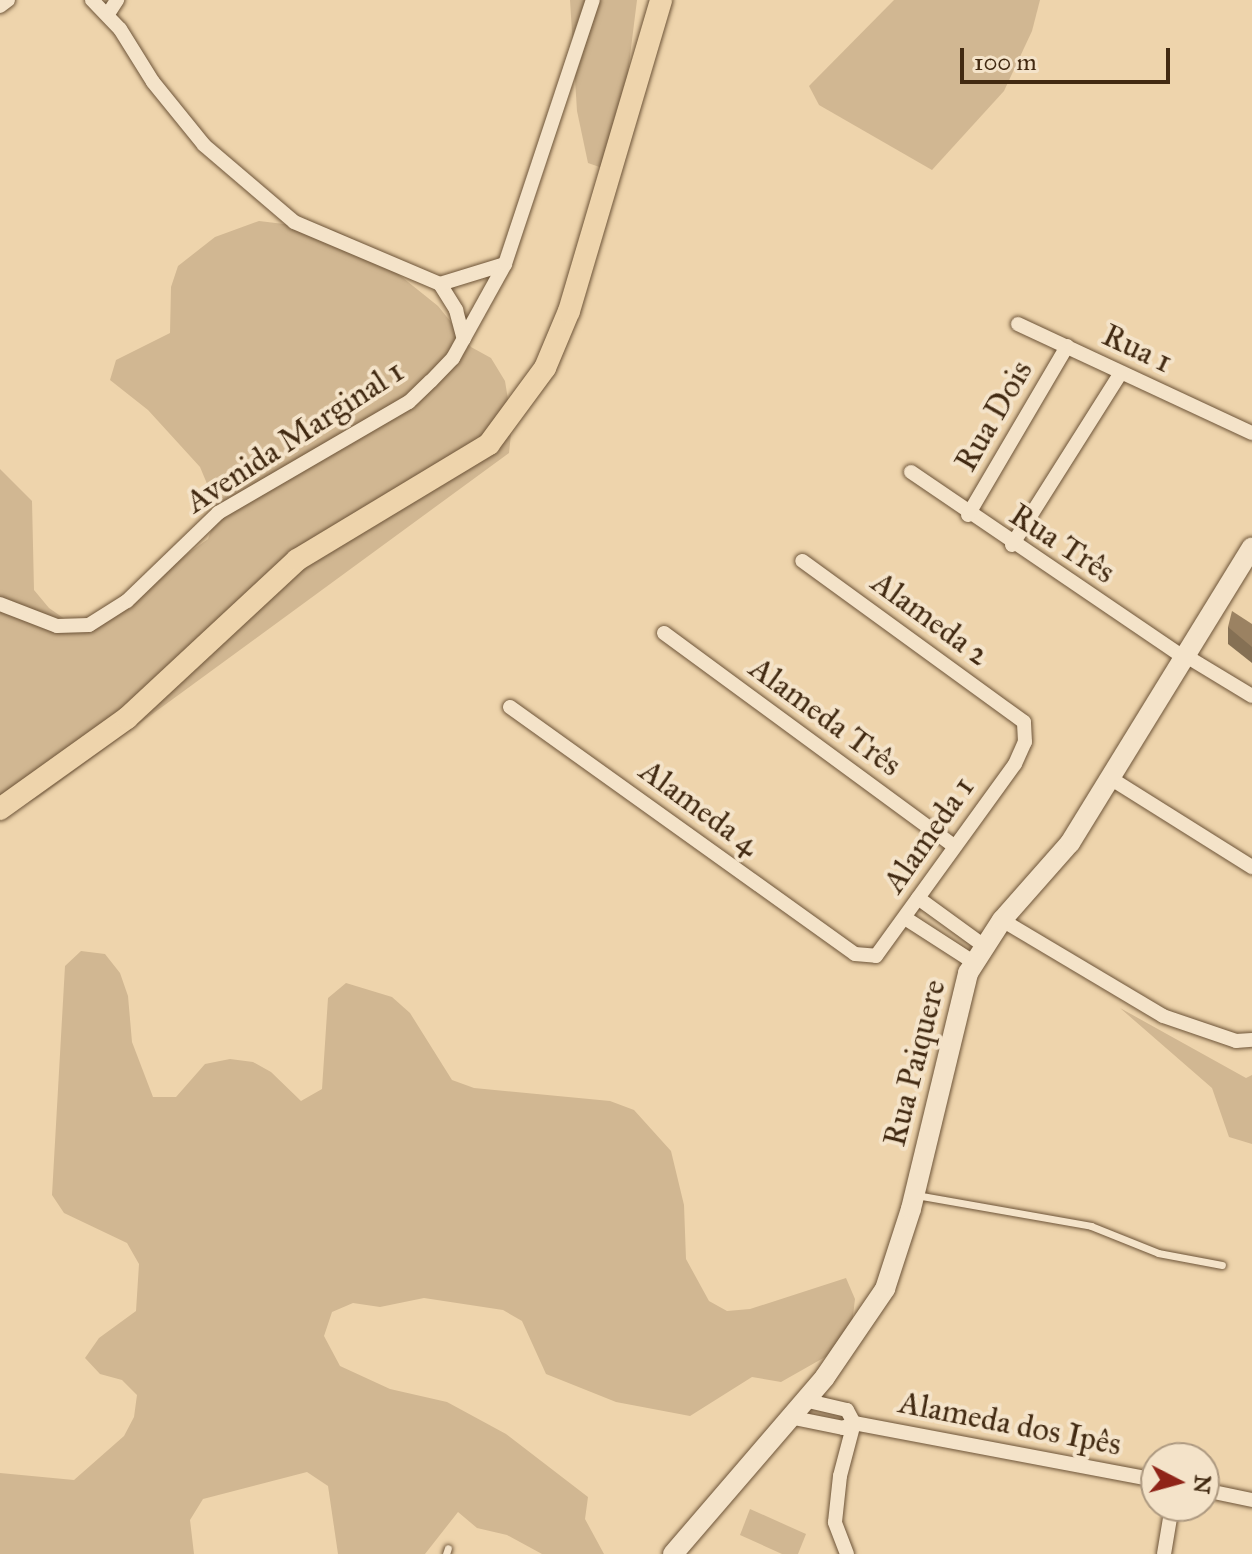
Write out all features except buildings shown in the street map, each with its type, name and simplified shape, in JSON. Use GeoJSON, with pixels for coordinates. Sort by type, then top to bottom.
{"type":"FeatureCollection","features":[{"type":"Feature","properties":{"kind":"main road"},"geometry":{"type":"LineString","coordinates":[[0,809],[127,718],[297,560],[489,444],[545,368],[569,311],[661,0]]}},
{"type":"Feature","properties":{"kind":"street"},"geometry":{"type":"LineString","coordinates":[[0,6],[8,0]]}},
{"type":"Feature","properties":{"kind":"street"},"geometry":{"type":"LineString","coordinates":[[92,0],[108,14],[204,145],[294,222],[440,284],[456,310],[464,339]]}},
{"type":"Feature","properties":{"kind":"street"},"geometry":{"type":"LineString","coordinates":[[108,14],[117,0]]}},
{"type":"Feature","properties":{"kind":"street","name":"Avenida Marginal 1"},"geometry":{"type":"LineString","coordinates":[[0,604],[57,626],[89,625],[127,601],[218,513],[409,402],[453,358],[505,264],[593,0]]}},
{"type":"Feature","properties":{"kind":"street"},"geometry":{"type":"LineString","coordinates":[[440,284],[505,264]]}},
{"type":"Feature","properties":{"kind":"street","name":"Rua 1"},"geometry":{"type":"LineString","coordinates":[[1018,324],[1252,433]]}},
{"type":"Feature","properties":{"kind":"street","name":"Rua Dois"},"geometry":{"type":"LineString","coordinates":[[968,515],[1067,346]]}},
{"type":"Feature","properties":{"kind":"street"},"geometry":{"type":"LineString","coordinates":[[1012,545],[1120,374]]}},
{"type":"Feature","properties":{"kind":"street"},"geometry":{"type":"LineString","coordinates":[[1233,422],[1252,448]]}},
{"type":"Feature","properties":{"kind":"street","name":"Rua Três"},"geometry":{"type":"LineString","coordinates":[[911,472],[1012,545],[1185,657],[1252,696]]}},
{"type":"Feature","properties":{"kind":"street","name":"Rua Paiquere"},"geometry":{"type":"LineString","coordinates":[[673,1554],[859,1332],[885,1289],[913,1195],[958,1002],[979,954],[1002,920],[1070,843],[1252,547]]}},
{"type":"Feature","properties":{"kind":"street","name":"Alameda 2"},"geometry":{"type":"LineString","coordinates":[[802,561],[1024,722]]}},
{"type":"Feature","properties":{"kind":"street","name":"Alameda Três"},"geometry":{"type":"LineString","coordinates":[[664,633],[954,846]]}},
{"type":"Feature","properties":{"kind":"street","name":"Alameda 4"},"geometry":{"type":"LineString","coordinates":[[510,707],[855,954]]}},
{"type":"Feature","properties":{"kind":"street","name":"Alameda 1"},"geometry":{"type":"LineString","coordinates":[[855,954],[881,953],[1015,764],[1025,742],[1024,722]]}},
{"type":"Feature","properties":{"kind":"street"},"geometry":{"type":"LineString","coordinates":[[1110,778],[1252,867]]}},
{"type":"Feature","properties":{"kind":"street"},"geometry":{"type":"LineString","coordinates":[[918,898],[979,954]]}},
{"type":"Feature","properties":{"kind":"street"},"geometry":{"type":"LineString","coordinates":[[905,918],[979,954]]}},
{"type":"Feature","properties":{"kind":"street"},"geometry":{"type":"LineString","coordinates":[[1002,920],[1163,1016],[1236,1041],[1252,1040]]}},
{"type":"Feature","properties":{"kind":"street"},"geometry":{"type":"LineString","coordinates":[[804,1400],[847,1410],[854,1423],[840,1476],[835,1522],[847,1554]]}},
{"type":"Feature","properties":{"kind":"street"},"geometry":{"type":"LineString","coordinates":[[789,1417],[843,1428],[854,1423]]}},
{"type":"Feature","properties":{"kind":"street","name":"Alameda dos Ipês"},"geometry":{"type":"LineString","coordinates":[[854,1423],[1140,1477]]}},
{"type":"Feature","properties":{"kind":"street"},"geometry":{"type":"LineString","coordinates":[[1220,1493],[1252,1500]]}},
{"type":"Feature","properties":{"kind":"street"},"geometry":{"type":"LineString","coordinates":[[1164,1554],[1169,1522]]}},
{"type":"Feature","properties":{"kind":"lane"},"geometry":{"type":"LineString","coordinates":[[913,1195],[1091,1226],[1158,1253],[1222,1265]]}},
{"type":"Feature","properties":{"kind":"shaded area"},"geometry":{"type":"Polygon","coordinates":[[[570,0],[637,0],[624,104],[608,170],[588,163],[577,111],[570,0]]]}},
{"type":"Feature","properties":{"kind":"shaded area"},"geometry":{"type":"Polygon","coordinates":[[[894,0],[1040,0],[1032,31],[1004,91],[932,170],[819,105],[809,86],[894,0]]]}},
{"type":"Feature","properties":{"kind":"shaded area"},"geometry":{"type":"Polygon","coordinates":[[[259,221],[334,230],[357,241],[438,306],[471,347],[491,358],[505,381],[512,424],[509,453],[39,797],[0,817],[0,469],[32,501],[34,590],[49,608],[72,624],[93,622],[208,539],[215,519],[213,498],[200,467],[148,410],[110,380],[116,360],[170,333],[171,287],[178,266],[215,237],[259,221]]]}},
{"type":"Feature","properties":{"kind":"shaded area"},"geometry":{"type":"Polygon","coordinates":[[[81,951],[105,954],[120,973],[128,996],[132,1042],[153,1097],[176,1097],[205,1064],[230,1059],[253,1062],[271,1072],[301,1101],[322,1089],[328,998],[346,983],[392,997],[410,1013],[452,1080],[474,1088],[610,1101],[634,1110],[671,1151],[684,1205],[686,1259],[709,1301],[727,1311],[750,1309],[846,1278],[855,1299],[852,1324],[841,1348],[781,1382],[752,1377],[690,1416],[616,1402],[546,1374],[522,1321],[503,1310],[424,1298],[380,1307],[353,1303],[332,1312],[324,1336],[340,1366],[390,1389],[447,1402],[506,1434],[588,1497],[585,1519],[604,1554],[542,1554],[507,1535],[477,1528],[458,1512],[425,1554],[338,1554],[328,1486],[307,1472],[203,1499],[190,1520],[194,1554],[0,1554],[0,1473],[74,1480],[124,1436],[134,1417],[137,1395],[122,1380],[100,1374],[85,1358],[99,1338],[136,1311],[139,1264],[127,1243],[64,1213],[52,1195],[65,966],[81,951]]]}},
{"type":"Feature","properties":{"kind":"shaded area"},"geometry":{"type":"Polygon","coordinates":[[[1120,1008],[1246,1078],[1252,1075],[1252,1144],[1229,1137],[1212,1088],[1120,1008]]]}},
{"type":"Feature","properties":{"kind":"shaded area"},"geometry":{"type":"Polygon","coordinates":[[[750,1509],[806,1534],[798,1554],[782,1554],[740,1535],[750,1509]]]}}]}
